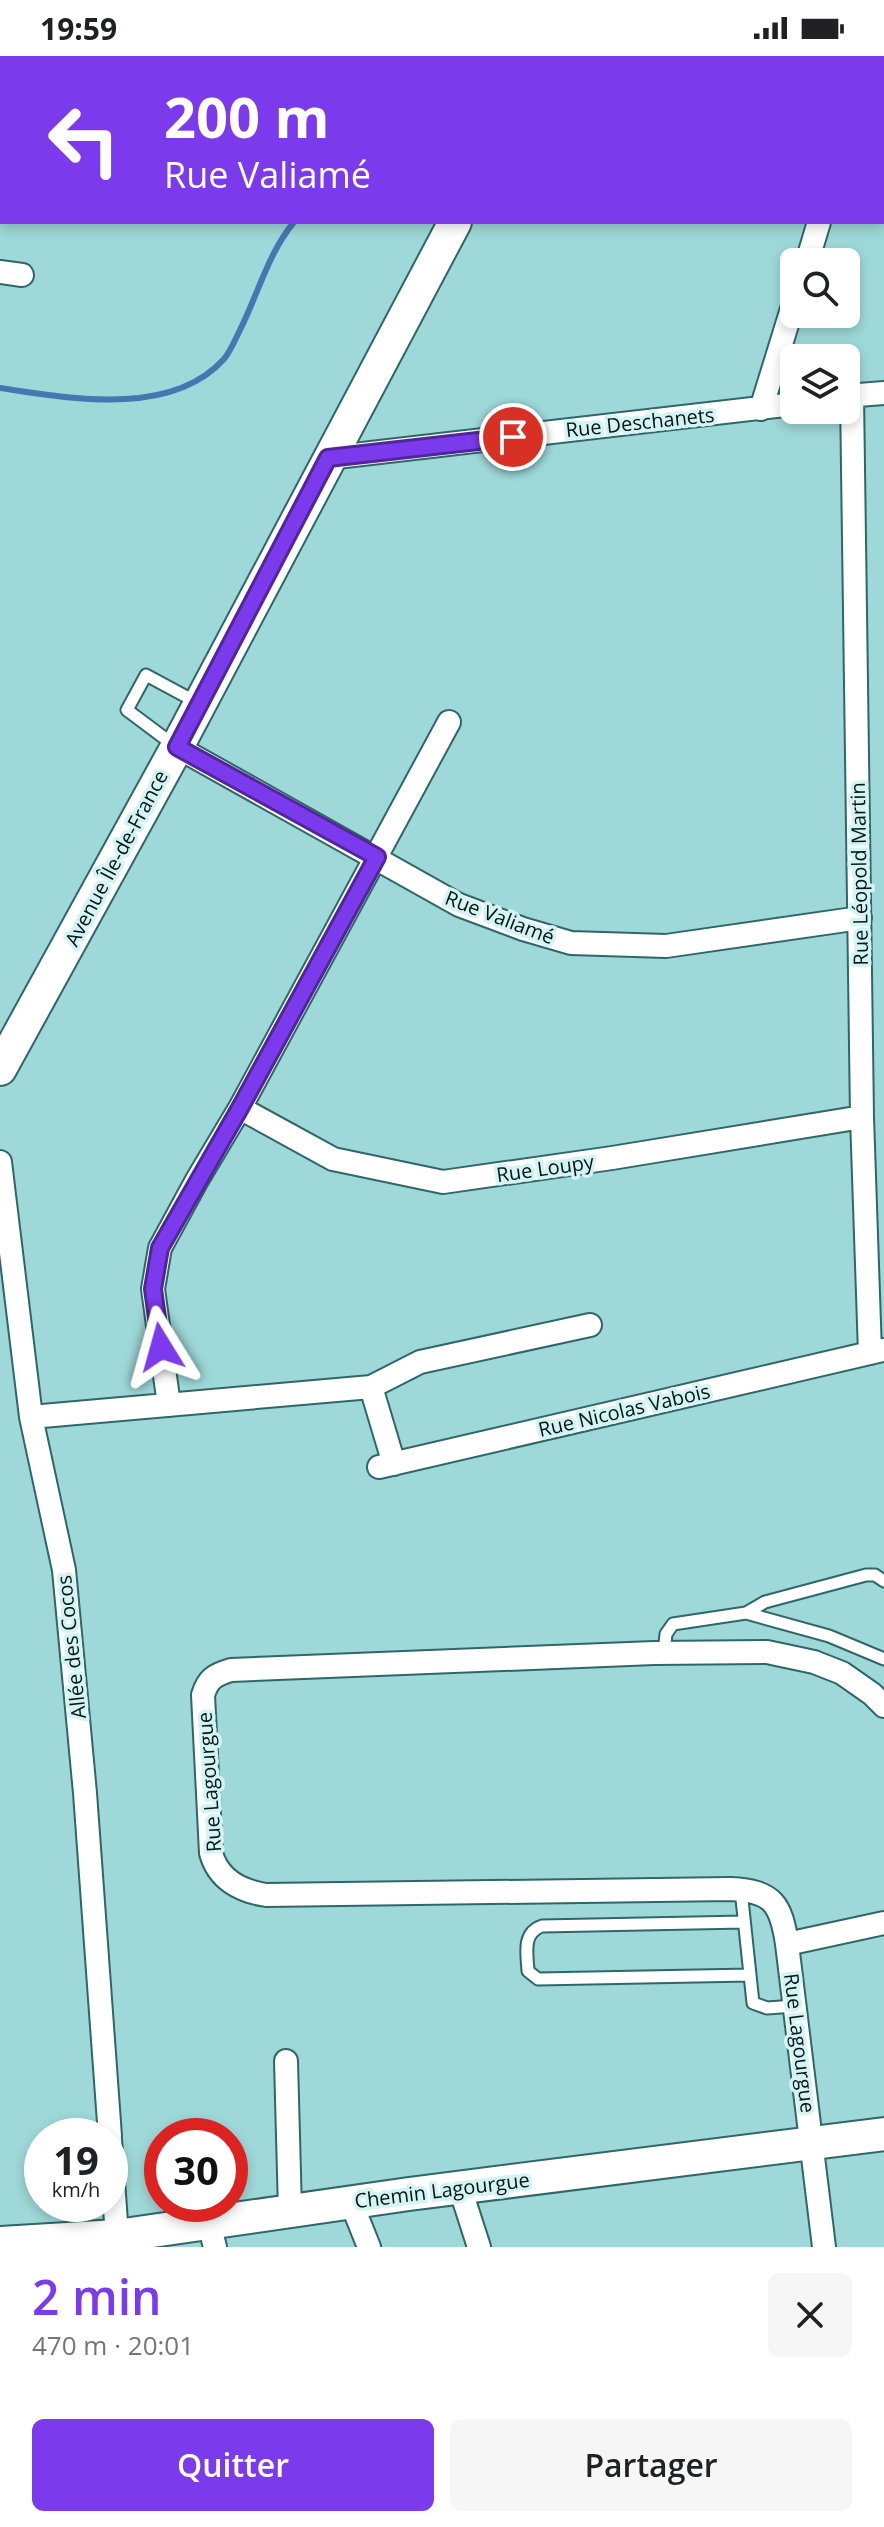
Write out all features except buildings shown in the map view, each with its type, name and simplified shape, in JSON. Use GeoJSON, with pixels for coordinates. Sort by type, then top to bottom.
{"type":"FeatureCollection","features":[{"type":"Feature","properties":{"kind":"street","name":"Avenue Île-de-France"},"geometry":{"type":"LineString","coordinates":[[0,1069],[177,747],[454,224]]}},
{"type":"Feature","properties":{"kind":"street"},"geometry":{"type":"LineString","coordinates":[[811,248],[818,224]]}},
{"type":"Feature","properties":{"kind":"street"},"geometry":{"type":"LineString","coordinates":[[761,409],[786,328]]}},
{"type":"Feature","properties":{"kind":"street"},"geometry":{"type":"LineString","coordinates":[[860,395],[884,393]]}},
{"type":"Feature","properties":{"kind":"street","name":"Rue Deschanets"},"geometry":{"type":"LineString","coordinates":[[328,458],[780,406]]}},
{"type":"Feature","properties":{"kind":"street","name":"Rue Léopold Martin"},"geometry":{"type":"LineString","coordinates":[[850,424],[862,1117],[877,1351]]}},
{"type":"Feature","properties":{"kind":"street"},"geometry":{"type":"LineString","coordinates":[[169,1405],[153,1289],[160,1248],[240,1108],[449,722]]}},
{"type":"Feature","properties":{"kind":"street","name":"Rue Valiamé"},"geometry":{"type":"LineString","coordinates":[[177,747],[459,905],[571,943],[666,946],[860,918]]}},
{"type":"Feature","properties":{"kind":"street","name":"Rue Loupy"},"geometry":{"type":"LineString","coordinates":[[240,1108],[333,1159],[443,1182],[862,1117]]}},
{"type":"Feature","properties":{"kind":"street","name":"Allée des Cocos"},"geometry":{"type":"LineString","coordinates":[[0,1162],[31,1417],[64,1570],[85,1793],[109,2118]]}},
{"type":"Feature","properties":{"kind":"street"},"geometry":{"type":"LineString","coordinates":[[31,1417],[371,1387],[420,1362],[590,1325]]}},
{"type":"Feature","properties":{"kind":"street","name":"Rue Nicolas Vabois"},"geometry":{"type":"LineString","coordinates":[[371,1387],[386,1466],[877,1351]]}},
{"type":"Feature","properties":{"kind":"street","name":"Rue Lagourgue"},"geometry":{"type":"LineString","coordinates":[[824,2247],[786,1933],[775,1903],[766,1895],[754,1890],[741,1890],[266,1895],[240,1887],[226,1879],[214,1865],[211,1853],[203,1695],[207,1681],[217,1674],[246,1669],[767,1652],[786,1654],[842,1673],[884,1706]]}},
{"type":"Feature","properties":{"kind":"street","name":"Rue Lagourgue"},"geometry":{"type":"LineString","coordinates":[[786,1933],[884,1923]]}},
{"type":"Feature","properties":{"kind":"street"},"geometry":{"type":"LineString","coordinates":[[286,2061],[290,2211]]}},
{"type":"Feature","properties":{"kind":"street","name":"Chemin Lagourgue"},"geometry":{"type":"LineString","coordinates":[[0,2243],[117,2236],[212,2235],[290,2211],[884,2134]]}},
{"type":"Feature","properties":{"kind":"street"},"geometry":{"type":"LineString","coordinates":[[460,2188],[479,2247]]}},
{"type":"Feature","properties":{"kind":"street"},"geometry":{"type":"LineString","coordinates":[[351,2202],[369,2247]]}},
{"type":"Feature","properties":{"kind":"street","name":"Allée des Cocos"},"geometry":{"type":"LineString","coordinates":[[116,2222],[117,2236]]}},
{"type":"Feature","properties":{"kind":"lane"},"geometry":{"type":"LineString","coordinates":[[177,747],[127,710],[146,675],[198,704]]}},
{"type":"Feature","properties":{"kind":"lane"},"geometry":{"type":"LineString","coordinates":[[664,1653],[666,1634],[673,1624],[746,1613],[765,1602],[866,1575],[875,1575],[884,1581]]}},
{"type":"Feature","properties":{"kind":"lane"},"geometry":{"type":"LineString","coordinates":[[746,1613],[829,1636],[884,1659]]}},
{"type":"Feature","properties":{"kind":"lane"},"geometry":{"type":"LineString","coordinates":[[741,1890],[755,2006],[795,2006]]}},
{"type":"Feature","properties":{"kind":"lane"},"geometry":{"type":"LineString","coordinates":[[744,1922],[542,1926],[533,1929],[529,1935],[528,1971],[538,1979],[750,1975]]}},
{"type":"Feature","properties":{"kind":"waterway"},"geometry":{"type":"LineString","coordinates":[[0,388],[87,399],[118,399],[148,397],[176,390],[202,378],[228,353],[270,262],[293,224]]}},
{"type":"Feature","properties":{"kind":"route"},"geometry":{"type":"LineString","coordinates":[[161,1347],[153,1289],[160,1248],[377,857],[177,747],[328,458],[513,437]]}}]}
